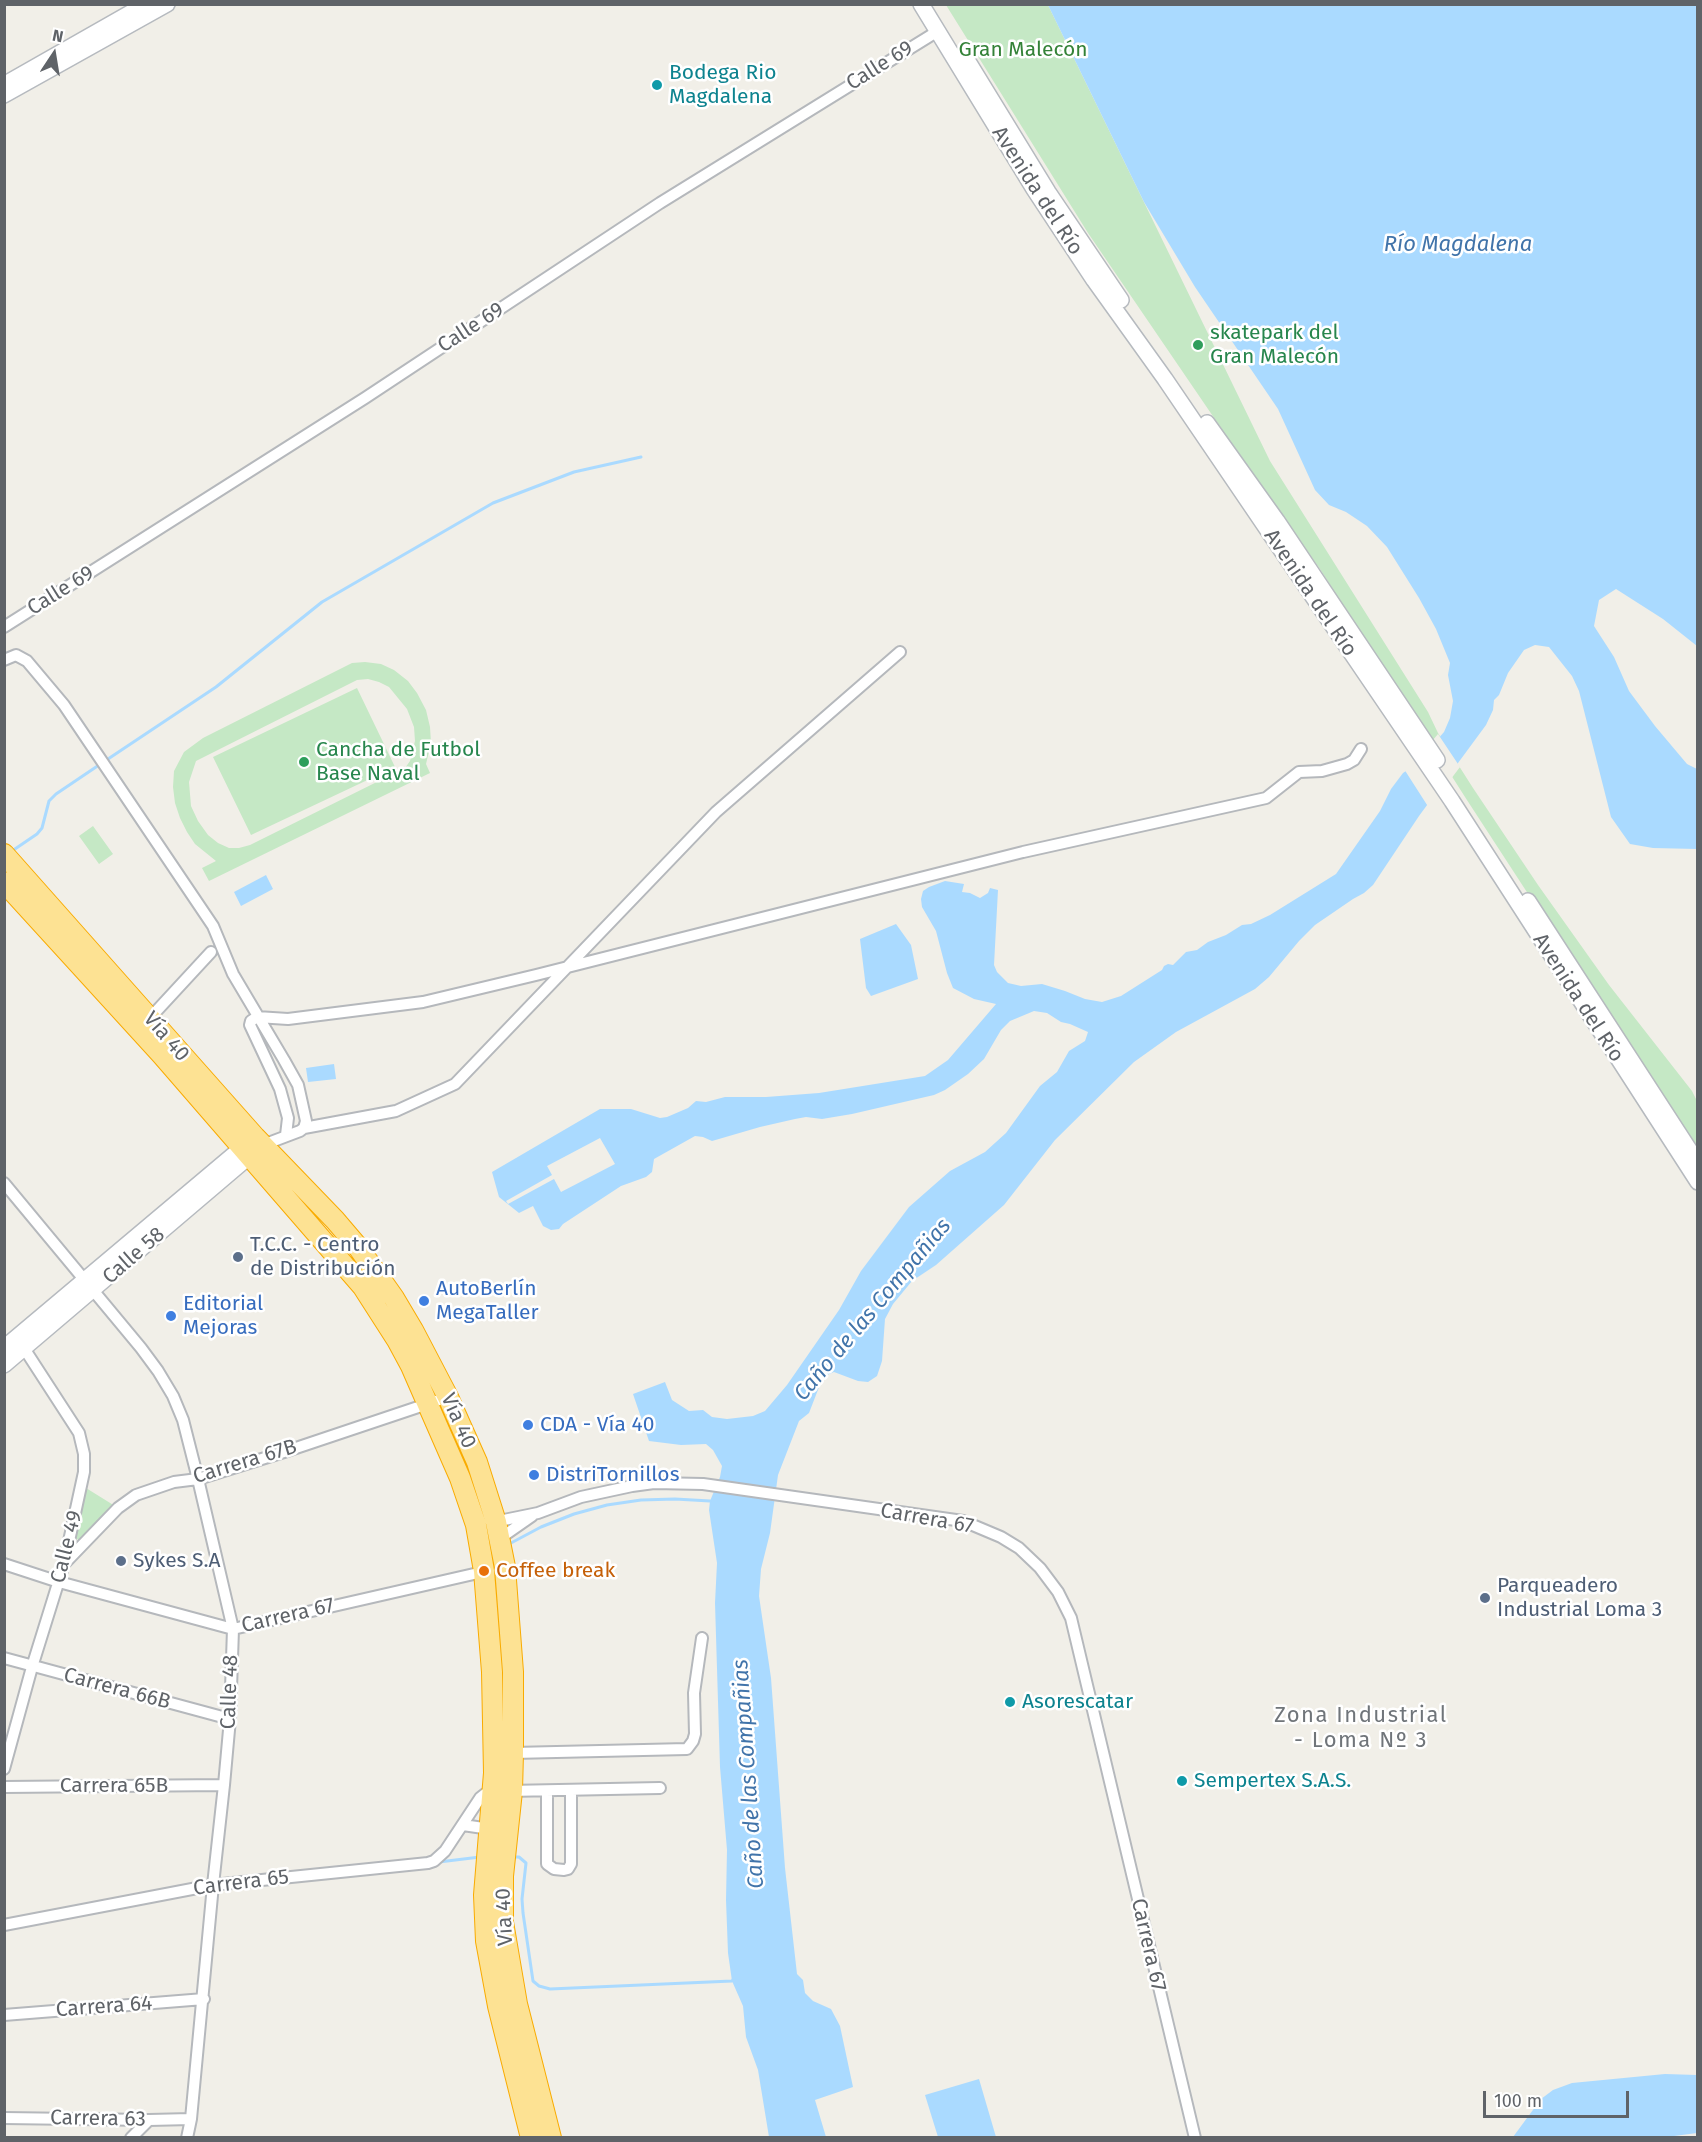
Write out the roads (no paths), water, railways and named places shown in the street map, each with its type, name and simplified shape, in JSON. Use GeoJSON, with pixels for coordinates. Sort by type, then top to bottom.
{"type":"FeatureCollection","features":[{"type":"Feature","properties":{"kind":"highway","name":"Vía 40"},"geometry":{"type":"LineString","coordinates":[[7,861],[150,1018],[363,1287],[397,1340],[460,1478],[476,1525],[484,1571],[502,1791]]}},
{"type":"Feature","properties":{"kind":"highway","name":"Vía 40"},"geometry":{"type":"LineString","coordinates":[[4,882],[253,1147],[335,1220],[358,1247],[394,1298],[448,1397],[477,1462],[497,1530],[505,1567],[513,1672],[513,1753],[502,1791],[495,1831],[495,1875],[503,1922],[508,2005],[530,2136]]}},
{"type":"Feature","properties":{"kind":"highway","name":"Vía 40"},"geometry":{"type":"LineString","coordinates":[[508,2005],[551,2138]]}},
{"type":"Feature","properties":{"kind":"main road"},"geometry":{"type":"LineString","coordinates":[[4,84],[146,4]]}},
{"type":"Feature","properties":{"kind":"main road"},"geometry":{"type":"LineString","coordinates":[[4,95],[167,4]]}},
{"type":"Feature","properties":{"kind":"main road","name":"Avenida del Río"},"geometry":{"type":"LineString","coordinates":[[921,4],[1034,189],[1094,280],[1420,744]]}},
{"type":"Feature","properties":{"kind":"main road","name":"Avenida del Río"},"geometry":{"type":"LineString","coordinates":[[932,4],[1048,192],[1133,319],[1277,521],[1456,799],[1698,1163]]}},
{"type":"Feature","properties":{"kind":"main road","name":"Avenida del Río"},"geometry":{"type":"LineString","coordinates":[[1456,799],[1698,1182]]}},
{"type":"Feature","properties":{"kind":"main road","name":"Calle 58"},"geometry":{"type":"LineString","coordinates":[[4,1365],[21,1343],[253,1147]]}},
{"type":"Feature","properties":{"kind":"main road","name":"Calle 58"},"geometry":{"type":"LineString","coordinates":[[4,1348],[21,1343]]}},
{"type":"Feature","properties":{"kind":"street","name":"Calle 69"},"geometry":{"type":"LineString","coordinates":[[4,627],[365,398],[660,203],[938,31]]}},
{"type":"Feature","properties":{"kind":"street"},"geometry":{"type":"LineString","coordinates":[[253,1147],[304,1128],[396,1111],[455,1084],[716,812],[900,652]]}},
{"type":"Feature","properties":{"kind":"street"},"geometry":{"type":"LineString","coordinates":[[4,660],[16,655],[27,661],[64,705],[213,926],[233,974],[279,1050],[297,1085],[305,1113],[304,1128]]}},
{"type":"Feature","properties":{"kind":"street"},"geometry":{"type":"LineString","coordinates":[[286,1135],[288,1118],[280,1089],[250,1025],[251,1021],[257,1017],[288,1019],[423,1002],[567,968],[1023,852],[1266,798],[1299,772],[1322,771],[1347,764],[1354,760],[1361,749]]}},
{"type":"Feature","properties":{"kind":"street"},"geometry":{"type":"LineString","coordinates":[[150,1018],[211,952]]}},
{"type":"Feature","properties":{"kind":"street","name":"Calle 48"},"geometry":{"type":"LineString","coordinates":[[4,1183],[153,1364],[173,1396],[183,1420],[233,1629],[230,1719],[204,1999],[187,2138]]}},
{"type":"Feature","properties":{"kind":"street","name":"Calle 49"},"geometry":{"type":"LineString","coordinates":[[4,1769],[8,1744],[64,1564],[84,1472],[84,1454],[79,1433],[21,1343]]}},
{"type":"Feature","properties":{"kind":"street","name":"Carrera 67B"},"geometry":{"type":"LineString","coordinates":[[64,1564],[110,1516],[129,1500],[144,1492],[174,1482],[198,1479],[448,1397]]}},
{"type":"Feature","properties":{"kind":"street","name":"Carrera 67"},"geometry":{"type":"LineString","coordinates":[[476,1525],[497,1530],[582,1497],[632,1486],[654,1483],[703,1484],[942,1518],[983,1528],[1019,1548],[1040,1568],[1058,1592],[1071,1618],[1195,2138]]}},
{"type":"Feature","properties":{"kind":"street","name":"Carrera 67"},"geometry":{"type":"LineString","coordinates":[[497,1530],[537,1513]]}},
{"type":"Feature","properties":{"kind":"street","name":"Carrera 67"},"geometry":{"type":"LineString","coordinates":[[4,1564],[58,1582],[233,1629],[505,1567]]}},
{"type":"Feature","properties":{"kind":"street"},"geometry":{"type":"LineString","coordinates":[[513,1753],[687,1749],[693,1741],[694,1734],[694,1693],[702,1638]]}},
{"type":"Feature","properties":{"kind":"street","name":"Carrera 66B"},"geometry":{"type":"LineString","coordinates":[[4,1658],[230,1719]]}},
{"type":"Feature","properties":{"kind":"street","name":"Carrera 65B"},"geometry":{"type":"LineString","coordinates":[[4,1787],[224,1785]]}},
{"type":"Feature","properties":{"kind":"street"},"geometry":{"type":"LineString","coordinates":[[502,1791],[660,1788]]}},
{"type":"Feature","properties":{"kind":"street"},"geometry":{"type":"LineString","coordinates":[[547,1791],[547,1864],[554,1869],[564,1870],[568,1869],[571,1864],[571,1790]]}},
{"type":"Feature","properties":{"kind":"street","name":"Carrera 65"},"geometry":{"type":"LineString","coordinates":[[4,1925],[213,1885],[428,1863],[434,1861],[445,1851],[480,1798],[485,1794],[502,1791]]}},
{"type":"Feature","properties":{"kind":"street"},"geometry":{"type":"LineString","coordinates":[[463,1825],[495,1831]]}},
{"type":"Feature","properties":{"kind":"street","name":"Carrera 64"},"geometry":{"type":"LineString","coordinates":[[4,2014],[204,1999]]}},
{"type":"Feature","properties":{"kind":"street","name":"Carrera 63"},"geometry":{"type":"LineString","coordinates":[[4,2118],[191,2119]]}},
{"type":"Feature","properties":{"kind":"street"},"geometry":{"type":"LineString","coordinates":[[131,2138],[149,2120]]}},
{"type":"Feature","properties":{"kind":"water","name":"Río Magdalena"},"geometry":{"type":"Polygon","coordinates":[[[1048,5],[1697,5],[1697,646],[1663,619],[1616,589],[1599,600],[1594,626],[1614,657],[1629,691],[1687,764],[1697,769],[1697,849],[1653,848],[1630,844],[1611,817],[1579,691],[1572,676],[1549,647],[1535,645],[1524,650],[1508,673],[1499,695],[1494,700],[1493,710],[1486,725],[1419,816],[1373,885],[1315,925],[1269,977],[1255,989],[1176,1032],[1134,1062],[1055,1140],[1004,1205],[936,1265],[912,1281],[893,1304],[885,1319],[882,1361],[877,1376],[868,1382],[858,1381],[834,1372],[827,1375],[821,1382],[809,1413],[799,1421],[778,1475],[770,1533],[761,1569],[759,1596],[771,1678],[785,1868],[797,1974],[803,1980],[805,1993],[813,2001],[831,2009],[840,2026],[853,2087],[815,2100],[826,2137],[769,2137],[758,2070],[746,2037],[743,2006],[732,1981],[728,1953],[727,1850],[720,1767],[715,1603],[717,1563],[709,1510],[722,1466],[713,1450],[706,1444],[681,1445],[649,1441],[633,1394],[665,1382],[672,1400],[689,1411],[703,1410],[712,1417],[727,1419],[753,1416],[765,1411],[787,1385],[839,1310],[861,1271],[909,1207],[950,1171],[985,1152],[1006,1133],[1040,1086],[1057,1072],[1069,1051],[1085,1041],[1088,1032],[1061,1022],[1047,1013],[1034,1011],[1010,1021],[1001,1030],[984,1059],[968,1074],[934,1095],[852,1114],[822,1119],[806,1117],[795,1119],[712,1141],[695,1136],[654,1159],[652,1172],[646,1177],[621,1186],[563,1224],[559,1229],[551,1230],[543,1226],[533,1206],[519,1213],[499,1197],[492,1172],[600,1109],[631,1109],[660,1118],[688,1108],[696,1101],[706,1102],[725,1097],[819,1093],[925,1076],[948,1060],[996,1004],[974,999],[953,988],[936,931],[922,907],[921,899],[923,891],[945,881],[964,884],[962,892],[980,898],[988,893],[990,888],[998,890],[994,965],[997,972],[1008,983],[1021,986],[1042,984],[1085,999],[1102,1002],[1121,996],[1162,970],[1164,966],[1173,965],[1186,952],[1197,950],[1242,925],[1251,924],[1270,915],[1336,874],[1380,811],[1391,789],[1403,773],[1416,764],[1444,732],[1450,718],[1453,701],[1448,675],[1450,663],[1436,629],[1419,598],[1387,547],[1367,526],[1346,512],[1329,505],[1315,490],[1278,409],[1195,287],[1144,202],[1048,5]]]}},
{"type":"Feature","properties":{"kind":"water"},"geometry":{"type":"Polygon","coordinates":[[[266,875],[273,889],[241,906],[234,892],[266,875]]]}},
{"type":"Feature","properties":{"kind":"water"},"geometry":{"type":"Polygon","coordinates":[[[896,924],[911,945],[918,979],[871,996],[866,988],[860,939],[896,924]]]}},
{"type":"Feature","properties":{"kind":"water"},"geometry":{"type":"Polygon","coordinates":[[[334,1064],[336,1079],[308,1082],[306,1068],[334,1064]]]}},
{"type":"Feature","properties":{"kind":"water"},"geometry":{"type":"Polygon","coordinates":[[[1665,2074],[1697,2075],[1697,2133],[1659,2138],[1513,2137],[1541,2099],[1553,2090],[1572,2083],[1665,2074]]]}},
{"type":"Feature","properties":{"kind":"water"},"geometry":{"type":"Polygon","coordinates":[[[979,2079],[996,2137],[938,2137],[925,2095],[979,2079]]]}},
{"type":"Feature","properties":{"kind":"waterway"},"geometry":{"type":"LineString","coordinates":[[105,761],[216,687],[322,602],[493,503],[574,472],[641,457]]}},
{"type":"Feature","properties":{"kind":"waterway"},"geometry":{"type":"LineString","coordinates":[[12,851],[42,828],[49,801],[56,794],[99,765]]}},
{"type":"Feature","properties":{"kind":"waterway"},"geometry":{"type":"LineString","coordinates":[[511,1543],[541,1527],[574,1514],[607,1505],[641,1500],[710,1501]]}},
{"type":"Feature","properties":{"kind":"waterway"},"geometry":{"type":"LineString","coordinates":[[439,1862],[480,1857]]}},
{"type":"Feature","properties":{"kind":"waterway"},"geometry":{"type":"LineString","coordinates":[[513,1857],[519,1857],[526,1863],[522,1899],[523,1913],[533,1981],[539,1986],[550,1989],[732,1981],[734,1978]]}},
{"type":"Feature","properties":{"kind":"place","name":"Bodega Rio Magdalena"},"geometry":{"type":"Point","coordinates":[657,85]}},
{"type":"Feature","properties":{"kind":"place","name":"skatepark del Gran Malecón"},"geometry":{"type":"Point","coordinates":[1198,345]}},
{"type":"Feature","properties":{"kind":"place","name":"Cancha de Futbol Base Naval"},"geometry":{"type":"Point","coordinates":[304,762]}},
{"type":"Feature","properties":{"kind":"place","name":"T.C.C. - Centro de Distribución"},"geometry":{"type":"Point","coordinates":[238,1257]}},
{"type":"Feature","properties":{"kind":"place","name":"AutoBerlín MegaTaller"},"geometry":{"type":"Point","coordinates":[424,1301]}},
{"type":"Feature","properties":{"kind":"place","name":"Editorial Mejoras"},"geometry":{"type":"Point","coordinates":[171,1316]}},
{"type":"Feature","properties":{"kind":"place","name":"CDA - Vía 40"},"geometry":{"type":"Point","coordinates":[528,1425]}},
{"type":"Feature","properties":{"kind":"place","name":"DistriTornillos"},"geometry":{"type":"Point","coordinates":[534,1475]}},
{"type":"Feature","properties":{"kind":"place","name":"Sykes S.A"},"geometry":{"type":"Point","coordinates":[121,1561]}},
{"type":"Feature","properties":{"kind":"place","name":"Coffee break"},"geometry":{"type":"Point","coordinates":[484,1571]}},
{"type":"Feature","properties":{"kind":"place","name":"Parqueadero Industrial Loma 3"},"geometry":{"type":"Point","coordinates":[1485,1598]}},
{"type":"Feature","properties":{"kind":"place","name":"Asorescatar"},"geometry":{"type":"Point","coordinates":[1010,1702]}},
{"type":"Feature","properties":{"kind":"place","name":"Sempertex S.A.S."},"geometry":{"type":"Point","coordinates":[1182,1781]}},
{"type":"Feature","properties":{"kind":"district","name":"Zona Industrial - Loma Nº 3"},"geometry":{"type":"Point","coordinates":[1361,1728]}},
{"type":"Feature","properties":{"kind":"park label","name":"Gran Malecón"},"geometry":{"type":"Point","coordinates":[1023,50]}},
{"type":"Feature","properties":{"kind":"water label","name":"Caño de las Compañias"},"geometry":{"type":"Point","coordinates":[873,1310]}},
{"type":"Feature","properties":{"kind":"water label","name":"Caño de las Compañias"},"geometry":{"type":"Point","coordinates":[749,1774]}}]}
